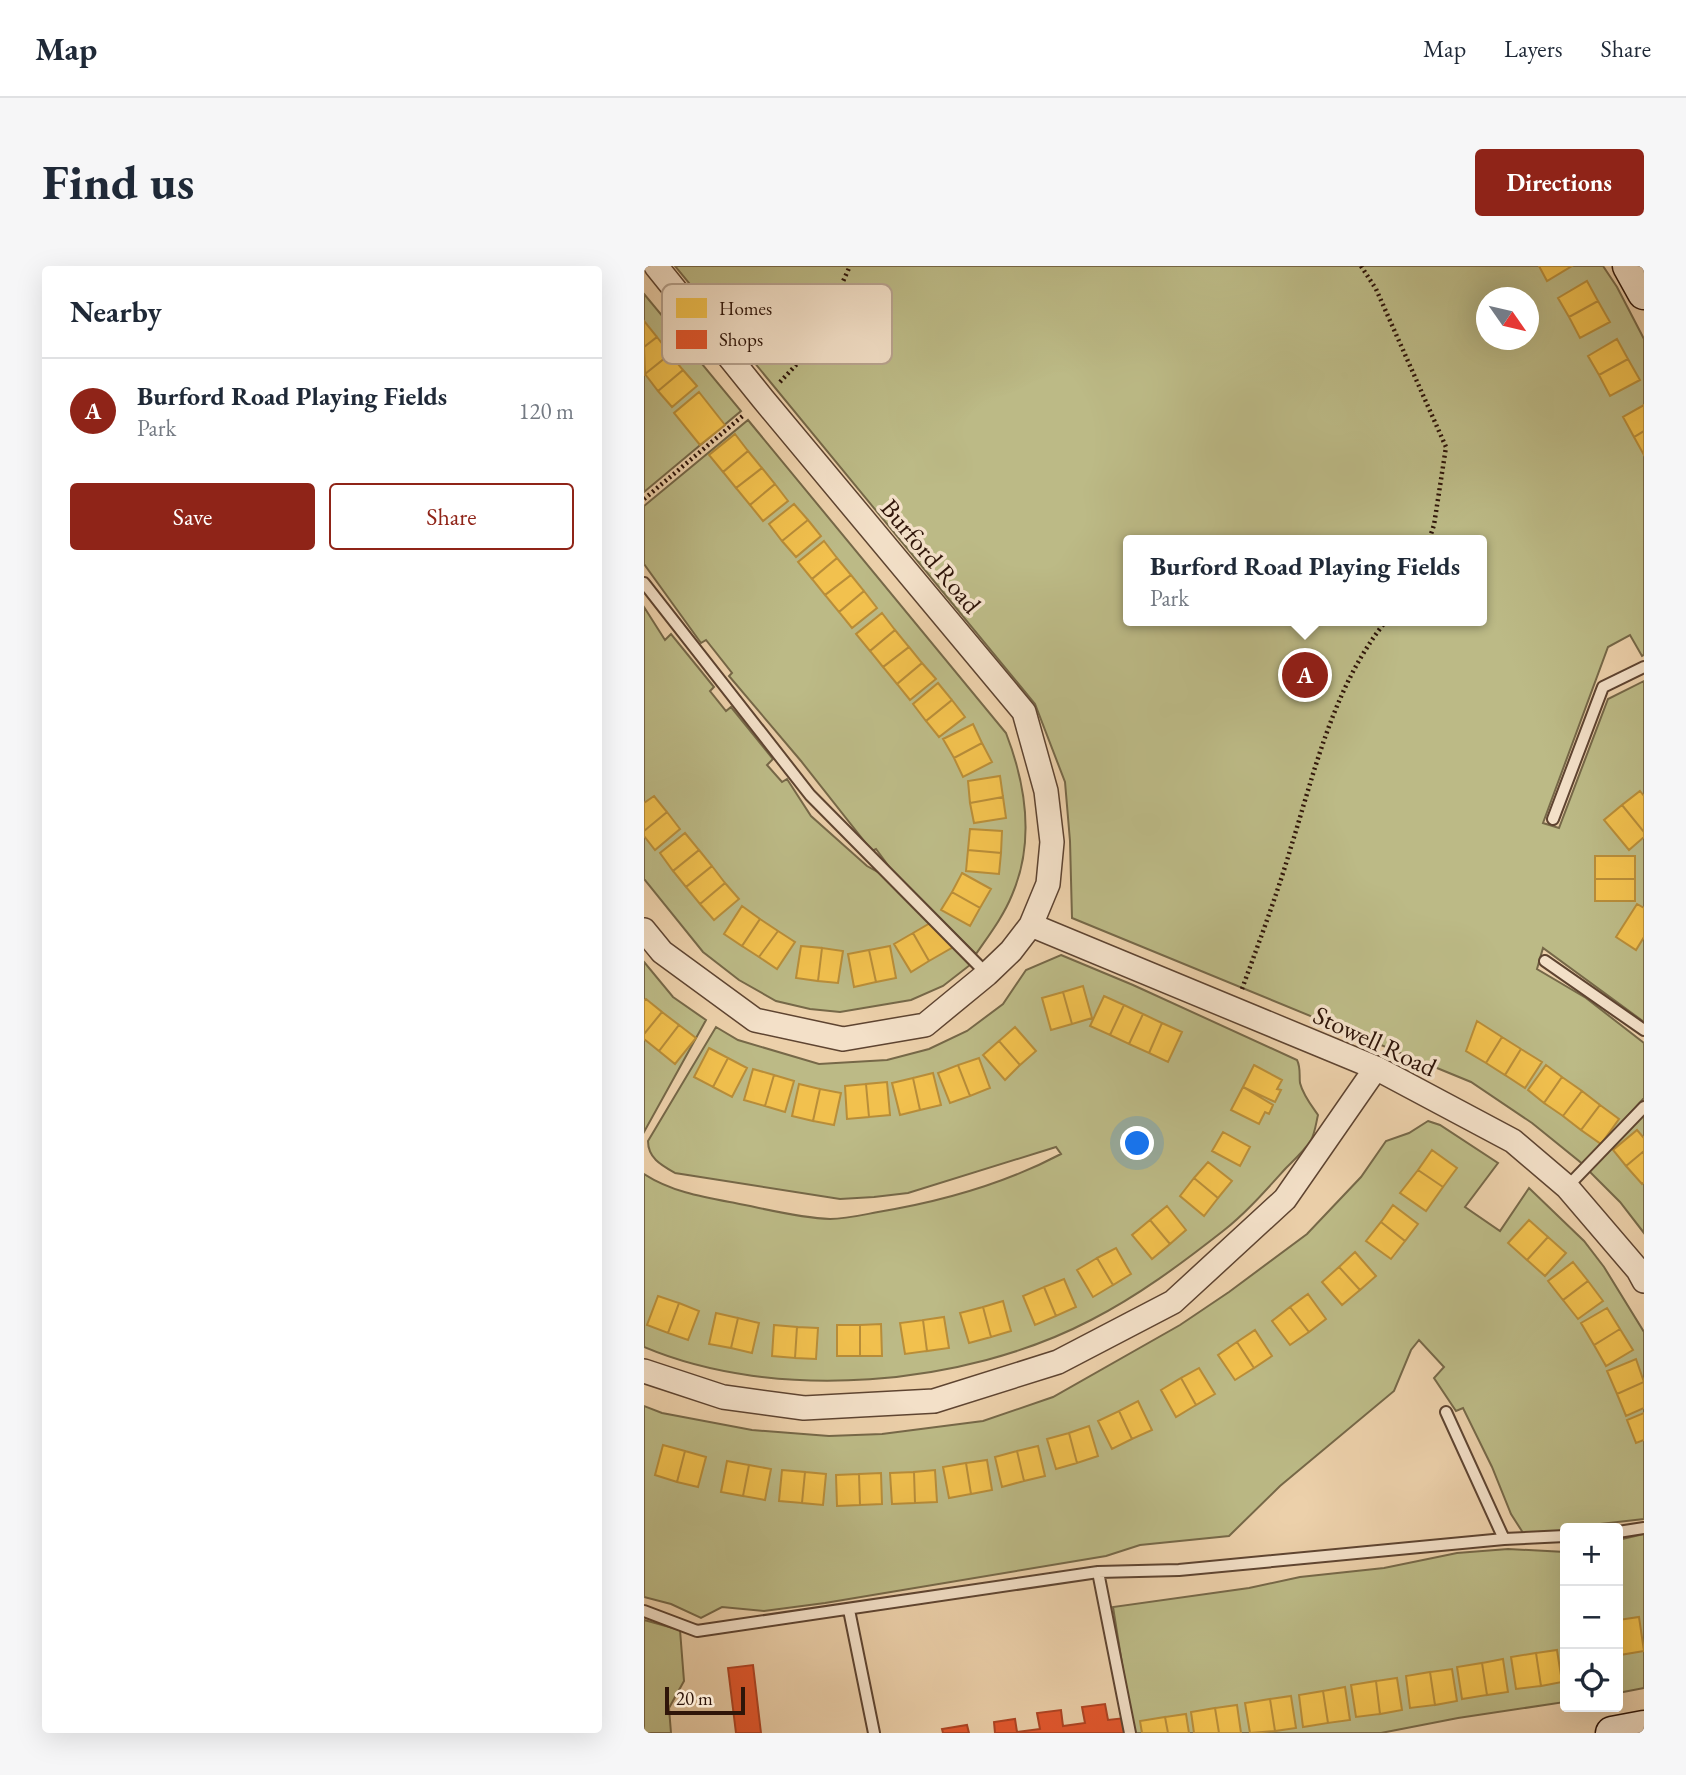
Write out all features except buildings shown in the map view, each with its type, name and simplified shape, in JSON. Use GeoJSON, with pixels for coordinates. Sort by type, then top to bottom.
{"type":"FeatureCollection","features":[{"type":"Feature","properties":{"kind":"main road"},"geometry":{"type":"LineString","coordinates":[[1629,266],[1644,293]]}},
{"type":"Feature","properties":{"kind":"main road"},"geometry":{"type":"LineString","coordinates":[[1612,1733],[1644,1727]]}},
{"type":"Feature","properties":{"kind":"street","name":"Burford Road"},"geometry":{"type":"LineString","coordinates":[[656,266],[670,284]]}},
{"type":"Feature","properties":{"kind":"street","name":"Burford Road"},"geometry":{"type":"LineString","coordinates":[[644,930],[662,952],[755,1020],[844,1039],[925,1025],[987,975],[1010,951],[1031,925],[1048,884],[1052,842],[1046,791],[1024,712],[735,364]]}},
{"type":"Feature","properties":{"kind":"street","name":"Stowell Road"},"geometry":{"type":"LineString","coordinates":[[1031,925],[1376,1069],[1513,1141],[1567,1187],[1638,1270],[1644,1281]]}},
{"type":"Feature","properties":{"kind":"street"},"geometry":{"type":"LineString","coordinates":[[644,1371],[723,1397],[804,1408],[934,1401],[1059,1363],[1173,1302],[1285,1199],[1376,1069]]}},
{"type":"Feature","properties":{"kind":"lane"},"geometry":{"type":"LineString","coordinates":[[644,583],[810,795],[987,975]]}},
{"type":"Feature","properties":{"kind":"lane"},"geometry":{"type":"LineString","coordinates":[[1553,820],[1603,687],[1644,667]]}},
{"type":"Feature","properties":{"kind":"lane"},"geometry":{"type":"LineString","coordinates":[[1545,961],[1644,1030]]}},
{"type":"Feature","properties":{"kind":"lane"},"geometry":{"type":"LineString","coordinates":[[1567,1187],[1644,1107]]}},
{"type":"Feature","properties":{"kind":"lane"},"geometry":{"type":"LineString","coordinates":[[1446,1412],[1504,1539]]}},
{"type":"Feature","properties":{"kind":"lane"},"geometry":{"type":"LineString","coordinates":[[1623,1531],[1644,1528]]}},
{"type":"Feature","properties":{"kind":"lane"},"geometry":{"type":"LineString","coordinates":[[644,1612],[697,1631],[1098,1572],[1179,1570],[1504,1539],[1560,1536]]}},
{"type":"Feature","properties":{"kind":"lane"},"geometry":{"type":"LineString","coordinates":[[1098,1572],[1130,1733]]}},
{"type":"Feature","properties":{"kind":"lane"},"geometry":{"type":"LineString","coordinates":[[849,1610],[874,1733]]}},
{"type":"Feature","properties":{"kind":"path"},"geometry":{"type":"LineString","coordinates":[[842,284],[850,266]]}},
{"type":"Feature","properties":{"kind":"path"},"geometry":{"type":"LineString","coordinates":[[1361,266],[1376,289],[1446,447],[1431,535]]}},
{"type":"Feature","properties":{"kind":"path"},"geometry":{"type":"LineString","coordinates":[[644,499],[763,399],[797,364]]}},
{"type":"Feature","properties":{"kind":"path"},"geometry":{"type":"LineString","coordinates":[[1235,1009],[1287,862],[1332,715],[1370,640],[1381,626]]}},
{"type":"Feature","properties":{"kind":"shaded area"},"geometry":{"type":"Polygon","coordinates":[[[675,266],[1603,266],[1644,339],[1644,655],[1642,656],[1630,635],[1608,647],[1543,823],[1559,828],[1608,699],[1644,681],[1644,1022],[1543,948],[1537,969],[1586,998],[1644,1043],[1644,1098],[1584,1165],[1532,1123],[1471,1082],[1072,918],[1065,782],[1035,704],[756,364],[892,364],[892,284],[690,284],[675,266]]]}},
{"type":"Feature","properties":{"kind":"shaded area"},"geometry":{"type":"Polygon","coordinates":[[[644,294],[662,316],[662,364],[702,364],[741,411],[644,492],[644,294]]]}},
{"type":"Feature","properties":{"kind":"shaded area"},"geometry":{"type":"Polygon","coordinates":[[[748,420],[1006,733],[1023,793],[1024,855],[1008,903],[976,954],[890,868],[876,849],[872,851],[729,676],[732,673],[706,640],[701,643],[644,564],[644,506],[748,420]]]}},
{"type":"Feature","properties":{"kind":"shaded area"},"geometry":{"type":"Polygon","coordinates":[[[644,607],[665,640],[671,634],[714,687],[710,691],[726,711],[731,707],[773,759],[767,765],[782,782],[787,779],[811,816],[867,866],[883,875],[970,965],[943,986],[911,1000],[840,1012],[810,1009],[776,1001],[739,980],[703,952],[644,879],[644,607]]]}},
{"type":"Feature","properties":{"kind":"shaded area"},"geometry":{"type":"Polygon","coordinates":[[[1061,955],[1297,1060],[1301,1087],[1318,1115],[1314,1134],[1303,1151],[1240,1217],[1175,1267],[1108,1311],[1041,1342],[987,1360],[929,1372],[870,1379],[810,1380],[752,1376],[696,1365],[644,1347],[644,1174],[677,1190],[700,1196],[794,1215],[836,1219],[948,1197],[1018,1174],[1061,1154],[1056,1147],[908,1193],[840,1199],[675,1173],[653,1156],[648,1141],[716,1027],[738,1040],[819,1064],[887,1060],[929,1049],[967,1031],[1003,1004],[1026,970],[1061,955]]]}},
{"type":"Feature","properties":{"kind":"shaded area"},"geometry":{"type":"Polygon","coordinates":[[[644,962],[673,997],[706,1020],[644,1132],[644,962]]]}},
{"type":"Feature","properties":{"kind":"shaded area"},"geometry":{"type":"Polygon","coordinates":[[[1644,1110],[1644,1233],[1620,1202],[1588,1170],[1644,1110]]]}},
{"type":"Feature","properties":{"kind":"shaded area"},"geometry":{"type":"Polygon","coordinates":[[[1428,1121],[1440,1125],[1498,1163],[1465,1207],[1500,1231],[1529,1188],[1584,1241],[1604,1267],[1644,1332],[1644,1519],[1609,1523],[1560,1523],[1560,1531],[1525,1536],[1511,1514],[1463,1408],[1456,1411],[1434,1378],[1444,1367],[1419,1340],[1411,1350],[1394,1391],[1280,1486],[1229,1536],[1140,1545],[1106,1556],[825,1603],[764,1611],[722,1607],[701,1618],[671,1604],[644,1597],[644,1406],[662,1413],[752,1430],[829,1436],[882,1434],[983,1421],[1053,1397],[1180,1325],[1229,1292],[1307,1234],[1361,1177],[1386,1141],[1409,1133],[1428,1121]]]}},
{"type":"Feature","properties":{"kind":"shaded area"},"geometry":{"type":"Polygon","coordinates":[[[1644,1534],[1644,1688],[1623,1692],[1623,1586],[1623,1539],[1644,1534]]]}},
{"type":"Feature","properties":{"kind":"shaded area"},"geometry":{"type":"Polygon","coordinates":[[[1508,1549],[1560,1552],[1560,1703],[1381,1733],[1133,1733],[1113,1607],[1249,1588],[1300,1577],[1384,1568],[1457,1553],[1508,1549]]]}},
{"type":"Feature","properties":{"kind":"shaded area"},"geometry":{"type":"Polygon","coordinates":[[[644,1620],[680,1630],[684,1681],[669,1708],[671,1733],[644,1733],[644,1620]]]}},
{"type":"Feature","properties":{"kind":"place","name":"Burford Road Playing Fields"},"geometry":{"type":"Point","coordinates":[1305,675]}}]}
